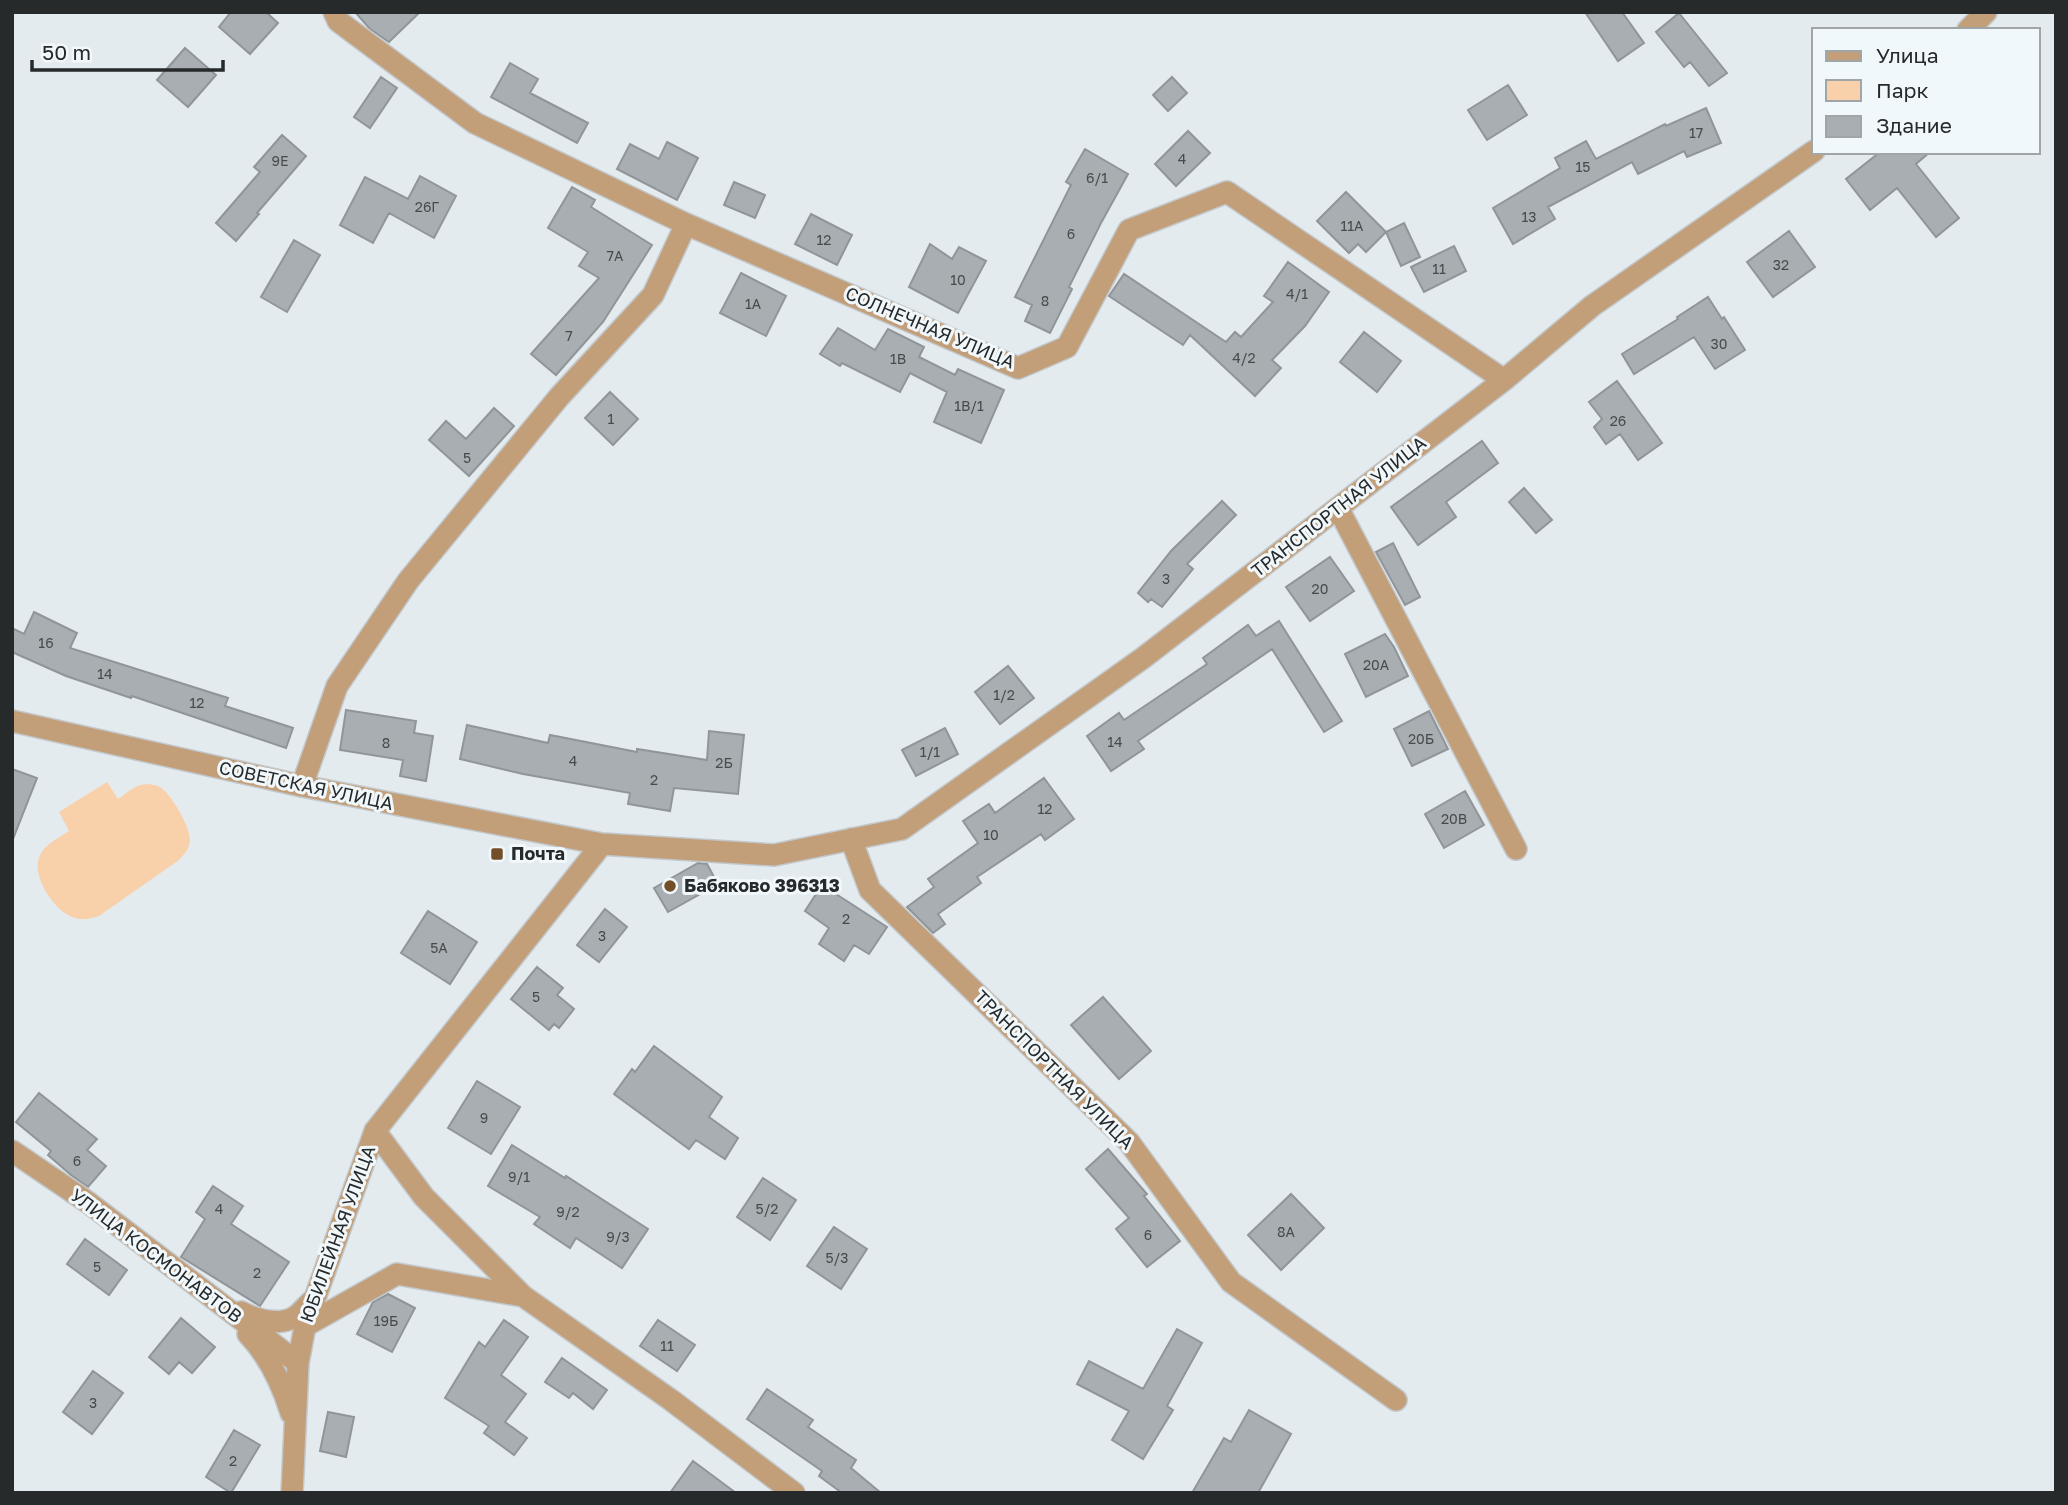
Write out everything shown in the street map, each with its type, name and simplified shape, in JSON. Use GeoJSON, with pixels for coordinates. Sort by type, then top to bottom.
{"type":"FeatureCollection","features":[{"type":"Feature","properties":{"kind":"street","name":"СОЛНЕЧНАЯ УЛИЦА"},"geometry":{"type":"LineString","coordinates":[[334,12],[338,22],[475,123],[686,224],[1018,368],[1067,347],[1129,230],[1227,192],[1504,380]]}},
{"type":"Feature","properties":{"kind":"street"},"geometry":{"type":"LineString","coordinates":[[1970,28],[1986,12]]}},
{"type":"Feature","properties":{"kind":"street","name":"ТРАНСПОРТНАЯ УЛИЦА"},"geometry":{"type":"LineString","coordinates":[[602,844],[774,855],[902,829],[1143,658],[1504,380],[1592,306],[1812,152]]}},
{"type":"Feature","properties":{"kind":"street"},"geometry":{"type":"LineString","coordinates":[[302,786],[337,686],[408,581],[559,397],[653,295],[686,224]]}},
{"type":"Feature","properties":{"kind":"street"},"geometry":{"type":"LineString","coordinates":[[1338,508],[1516,849]]}},
{"type":"Feature","properties":{"kind":"street","name":"СОВЕТСКАЯ УЛИЦА"},"geometry":{"type":"LineString","coordinates":[[12,721],[302,786],[602,844]]}},
{"type":"Feature","properties":{"kind":"street","name":"ТРАНСПОРТНАЯ УЛИЦА"},"geometry":{"type":"LineString","coordinates":[[851,839],[870,890],[1129,1142],[1231,1282],[1396,1401]]}},
{"type":"Feature","properties":{"kind":"street","name":"ЮБИЛЕЙНАЯ УЛИЦА"},"geometry":{"type":"LineString","coordinates":[[292,1493],[298,1363],[305,1326],[375,1132],[602,844]]}},
{"type":"Feature","properties":{"kind":"street"},"geometry":{"type":"LineString","coordinates":[[375,1132],[424,1197],[523,1296],[671,1400],[794,1493]]}},
{"type":"Feature","properties":{"kind":"street","name":"УЛИЦА КОСМОНАВТОВ"},"geometry":{"type":"LineString","coordinates":[[12,1151],[89,1203],[298,1363]]}},
{"type":"Feature","properties":{"kind":"street"},"geometry":{"type":"LineString","coordinates":[[305,1326],[397,1274],[523,1296]]}},
{"type":"Feature","properties":{"kind":"street"},"geometry":{"type":"LineString","coordinates":[[215,1300],[258,1321],[277,1321],[295,1317],[316,1297]]}},
{"type":"Feature","properties":{"kind":"street"},"geometry":{"type":"LineString","coordinates":[[215,1300],[256,1343],[271,1366],[284,1391],[295,1423]]}},
{"type":"Feature","properties":{"kind":"green space"},"geometry":{"type":"Polygon","coordinates":[[[107,782],[118,799],[143,784],[156,785],[163,789],[183,819],[190,841],[179,860],[99,916],[75,918],[51,900],[41,882],[38,863],[45,847],[69,831],[59,812],[107,782]]]}},
{"type":"Feature","properties":{"kind":"building"},"geometry":{"type":"Polygon","coordinates":[[[231,12],[266,12],[278,23],[250,54],[219,27],[231,12]]]}},
{"type":"Feature","properties":{"kind":"building"},"geometry":{"type":"Polygon","coordinates":[[[355,12],[420,12],[389,42],[370,29],[355,12]]]}},
{"type":"Feature","properties":{"kind":"building"},"geometry":{"type":"Polygon","coordinates":[[[1585,12],[1622,12],[1644,43],[1618,61],[1585,12]]]}},
{"type":"Feature","properties":{"kind":"building"},"geometry":{"type":"Polygon","coordinates":[[[1679,13],[1727,73],[1709,86],[1690,62],[1684,67],[1656,32],[1679,13]]]}},
{"type":"Feature","properties":{"kind":"building"},"geometry":{"type":"Polygon","coordinates":[[[185,48],[216,75],[188,107],[157,80],[185,48]]]}},
{"type":"Feature","properties":{"kind":"building"},"geometry":{"type":"Polygon","coordinates":[[[510,63],[538,79],[530,93],[588,123],[577,143],[491,97],[510,63]]]}},
{"type":"Feature","properties":{"kind":"building"},"geometry":{"type":"Polygon","coordinates":[[[381,77],[397,88],[370,128],[354,117],[381,77]]]}},
{"type":"Feature","properties":{"kind":"building"},"geometry":{"type":"Polygon","coordinates":[[[1172,77],[1187,93],[1168,111],[1153,95],[1172,77]]]}},
{"type":"Feature","properties":{"kind":"building"},"geometry":{"type":"Polygon","coordinates":[[[1508,85],[1527,115],[1487,140],[1468,110],[1508,85]]]}},
{"type":"Feature","properties":{"kind":"building"},"geometry":{"type":"Polygon","coordinates":[[[1706,108],[1721,143],[1687,157],[1684,151],[1638,174],[1632,162],[1548,207],[1555,219],[1513,244],[1493,208],[1560,168],[1555,158],[1586,141],[1596,159],[1665,124],[1666,126],[1706,108]]]}},
{"type":"Feature","properties":{"kind":"building"},"geometry":{"type":"Polygon","coordinates":[[[1188,131],[1210,153],[1176,186],[1155,164],[1188,131]]]}},
{"type":"Feature","properties":{"kind":"building"},"geometry":{"type":"Polygon","coordinates":[[[282,135],[306,156],[236,241],[216,223],[260,172],[254,167],[282,135]]]}},
{"type":"Feature","properties":{"kind":"building"},"geometry":{"type":"Polygon","coordinates":[[[667,142],[698,158],[677,200],[617,169],[630,144],[659,159],[667,142]]]}},
{"type":"Feature","properties":{"kind":"building"},"geometry":{"type":"Polygon","coordinates":[[[1085,149],[1128,174],[1069,287],[1072,289],[1050,333],[1025,321],[1032,305],[1015,297],[1071,185],[1066,182],[1085,149]]]}},
{"type":"Feature","properties":{"kind":"building"},"geometry":{"type":"Polygon","coordinates":[[[1877,154],[1928,154],[1916,164],[1959,218],[1936,237],[1897,188],[1870,210],[1846,179],[1877,154]]]}},
{"type":"Feature","properties":{"kind":"building"},"geometry":{"type":"Polygon","coordinates":[[[420,176],[456,196],[434,238],[389,213],[373,243],[340,225],[365,177],[408,199],[420,176]]]}},
{"type":"Feature","properties":{"kind":"building"},"geometry":{"type":"Polygon","coordinates":[[[734,182],[765,195],[755,218],[724,205],[734,182]]]}},
{"type":"Feature","properties":{"kind":"building"},"geometry":{"type":"Polygon","coordinates":[[[572,187],[595,200],[591,207],[652,245],[603,322],[556,375],[531,354],[599,278],[579,266],[588,252],[548,228],[572,187]]]}},
{"type":"Feature","properties":{"kind":"building"},"geometry":{"type":"Polygon","coordinates":[[[1346,192],[1386,232],[1366,252],[1358,244],[1349,253],[1317,221],[1346,192]]]}},
{"type":"Feature","properties":{"kind":"building"},"geometry":{"type":"Polygon","coordinates":[[[811,214],[852,235],[837,265],[795,244],[811,214]]]}},
{"type":"Feature","properties":{"kind":"building"},"geometry":{"type":"Polygon","coordinates":[[[1404,223],[1420,257],[1401,266],[1386,232],[1404,223]]]}},
{"type":"Feature","properties":{"kind":"building"},"geometry":{"type":"Polygon","coordinates":[[[1789,231],[1815,267],[1773,297],[1747,262],[1789,231]]]}},
{"type":"Feature","properties":{"kind":"building"},"geometry":{"type":"Polygon","coordinates":[[[294,240],[320,255],[287,312],[261,297],[294,240]]]}},
{"type":"Feature","properties":{"kind":"building"},"geometry":{"type":"Polygon","coordinates":[[[930,244],[952,259],[959,247],[986,261],[958,313],[909,287],[930,244]]]}},
{"type":"Feature","properties":{"kind":"building"},"geometry":{"type":"Polygon","coordinates":[[[1454,246],[1466,271],[1424,292],[1411,267],[1454,246]]]}},
{"type":"Feature","properties":{"kind":"building"},"geometry":{"type":"Polygon","coordinates":[[[1288,262],[1329,292],[1305,326],[1272,360],[1281,368],[1255,396],[1190,335],[1183,345],[1109,296],[1124,274],[1226,342],[1235,332],[1241,337],[1273,302],[1264,296],[1288,262]]]}},
{"type":"Feature","properties":{"kind":"building"},"geometry":{"type":"Polygon","coordinates":[[[741,273],[786,296],[766,336],[720,313],[741,273]]]}},
{"type":"Feature","properties":{"kind":"building"},"geometry":{"type":"Polygon","coordinates":[[[1708,297],[1745,350],[1715,369],[1694,337],[1634,374],[1622,354],[1708,297]]]}},
{"type":"Feature","properties":{"kind":"building"},"geometry":{"type":"Polygon","coordinates":[[[838,328],[875,350],[888,329],[924,347],[919,357],[955,375],[958,369],[1004,390],[981,443],[934,422],[947,392],[910,373],[900,392],[842,363],[840,366],[820,354],[838,328]]]}},
{"type":"Feature","properties":{"kind":"building"},"geometry":{"type":"Polygon","coordinates":[[[1364,332],[1401,361],[1377,392],[1340,362],[1364,332]]]}},
{"type":"Feature","properties":{"kind":"building"},"geometry":{"type":"Polygon","coordinates":[[[1617,381],[1662,443],[1638,460],[1620,434],[1606,444],[1594,427],[1602,419],[1589,402],[1617,381]]]}},
{"type":"Feature","properties":{"kind":"building"},"geometry":{"type":"Polygon","coordinates":[[[610,392],[638,419],[613,445],[585,418],[610,392]]]}},
{"type":"Feature","properties":{"kind":"building"},"geometry":{"type":"Polygon","coordinates":[[[494,408],[514,426],[469,476],[429,440],[446,421],[466,439],[494,408]]]}},
{"type":"Feature","properties":{"kind":"building"},"geometry":{"type":"Polygon","coordinates":[[[1482,441],[1498,463],[1446,502],[1456,517],[1418,545],[1391,507],[1482,441]]]}},
{"type":"Feature","properties":{"kind":"building"},"geometry":{"type":"Polygon","coordinates":[[[1524,488],[1552,520],[1536,533],[1509,502],[1524,488]]]}},
{"type":"Feature","properties":{"kind":"building"},"geometry":{"type":"Polygon","coordinates":[[[1222,501],[1236,515],[1187,564],[1193,569],[1162,607],[1151,599],[1148,602],[1138,593],[1171,551],[1222,501]]]}},
{"type":"Feature","properties":{"kind":"building"},"geometry":{"type":"Polygon","coordinates":[[[1393,543],[1420,597],[1405,605],[1376,552],[1393,543]]]}},
{"type":"Feature","properties":{"kind":"building"},"geometry":{"type":"Polygon","coordinates":[[[1330,557],[1354,591],[1310,621],[1286,587],[1330,557]]]}},
{"type":"Feature","properties":{"kind":"building"},"geometry":{"type":"Polygon","coordinates":[[[34,612],[77,633],[70,648],[228,698],[225,706],[293,728],[286,748],[66,676],[12,652],[12,628],[24,634],[34,612]]]}},
{"type":"Feature","properties":{"kind":"building"},"geometry":{"type":"Polygon","coordinates":[[[1279,621],[1342,721],[1324,732],[1272,649],[1138,741],[1144,749],[1111,771],[1087,736],[1119,713],[1124,720],[1207,664],[1203,658],[1248,625],[1256,636],[1279,621]]]}},
{"type":"Feature","properties":{"kind":"building"},"geometry":{"type":"Polygon","coordinates":[[[1385,634],[1408,676],[1366,697],[1345,654],[1385,634]]]}},
{"type":"Feature","properties":{"kind":"building"},"geometry":{"type":"Polygon","coordinates":[[[1008,666],[1034,698],[1000,724],[975,692],[1008,666]]]}},
{"type":"Feature","properties":{"kind":"building"},"geometry":{"type":"Polygon","coordinates":[[[346,710],[416,721],[414,733],[433,736],[426,781],[400,776],[403,760],[340,750],[346,710]]]}},
{"type":"Feature","properties":{"kind":"building"},"geometry":{"type":"Polygon","coordinates":[[[1429,711],[1448,749],[1412,766],[1394,729],[1429,711]]]}},
{"type":"Feature","properties":{"kind":"building"},"geometry":{"type":"Polygon","coordinates":[[[467,725],[548,743],[550,735],[637,752],[637,749],[707,760],[709,731],[744,735],[738,794],[674,788],[670,811],[628,804],[630,793],[523,774],[460,759],[467,725]]]}},
{"type":"Feature","properties":{"kind":"building"},"geometry":{"type":"Polygon","coordinates":[[[945,728],[958,754],[916,776],[902,750],[945,728]]]}},
{"type":"Feature","properties":{"kind":"building"},"geometry":{"type":"Polygon","coordinates":[[[12,769],[37,778],[13,839],[12,838],[12,769]]]}},
{"type":"Feature","properties":{"kind":"building"},"geometry":{"type":"Polygon","coordinates":[[[1044,778],[1074,819],[1045,840],[1041,834],[977,877],[981,883],[938,914],[945,924],[933,933],[907,907],[934,887],[928,879],[978,843],[963,821],[989,804],[995,813],[1044,778]]]}},
{"type":"Feature","properties":{"kind":"building"},"geometry":{"type":"Polygon","coordinates":[[[1465,791],[1484,825],[1444,848],[1425,814],[1465,791]]]}},
{"type":"Feature","properties":{"kind":"building"},"geometry":{"type":"Polygon","coordinates":[[[698,863],[707,864],[718,884],[668,912],[654,888],[698,863]]]}},
{"type":"Feature","properties":{"kind":"building"},"geometry":{"type":"Polygon","coordinates":[[[822,885],[887,927],[869,954],[854,945],[844,961],[819,944],[829,928],[805,911],[822,885]]]}},
{"type":"Feature","properties":{"kind":"building"},"geometry":{"type":"Polygon","coordinates":[[[605,909],[627,927],[599,962],[577,945],[605,909]]]}},
{"type":"Feature","properties":{"kind":"building"},"geometry":{"type":"Polygon","coordinates":[[[428,911],[477,942],[450,984],[401,953],[428,911]]]}},
{"type":"Feature","properties":{"kind":"building"},"geometry":{"type":"Polygon","coordinates":[[[537,967],[563,988],[557,995],[574,1009],[559,1028],[554,1024],[549,1030],[511,999],[537,967]]]}},
{"type":"Feature","properties":{"kind":"building"},"geometry":{"type":"Polygon","coordinates":[[[1103,997],[1151,1051],[1119,1079],[1071,1025],[1103,997]]]}},
{"type":"Feature","properties":{"kind":"building"},"geometry":{"type":"Polygon","coordinates":[[[654,1046],[722,1097],[709,1117],[738,1138],[725,1159],[696,1140],[689,1149],[614,1094],[632,1069],[635,1072],[654,1046]]]}},
{"type":"Feature","properties":{"kind":"building"},"geometry":{"type":"Polygon","coordinates":[[[477,1081],[520,1107],[491,1154],[448,1128],[477,1081]]]}},
{"type":"Feature","properties":{"kind":"building"},"geometry":{"type":"Polygon","coordinates":[[[39,1093],[97,1139],[87,1150],[106,1166],[88,1187],[48,1155],[51,1151],[16,1122],[39,1093]]]}},
{"type":"Feature","properties":{"kind":"building"},"geometry":{"type":"Polygon","coordinates":[[[512,1145],[648,1229],[622,1268],[576,1238],[570,1248],[534,1224],[540,1217],[488,1186],[512,1145]]]}},
{"type":"Feature","properties":{"kind":"building"},"geometry":{"type":"Polygon","coordinates":[[[1108,1149],[1147,1194],[1144,1196],[1180,1241],[1147,1267],[1116,1229],[1129,1218],[1086,1169],[1108,1149]]]}},
{"type":"Feature","properties":{"kind":"building"},"geometry":{"type":"Polygon","coordinates":[[[763,1178],[796,1200],[770,1240],[737,1217],[763,1178]]]}},
{"type":"Feature","properties":{"kind":"building"},"geometry":{"type":"Polygon","coordinates":[[[213,1186],[243,1206],[231,1224],[289,1262],[260,1306],[181,1257],[205,1219],[196,1212],[213,1186]]]}},
{"type":"Feature","properties":{"kind":"building"},"geometry":{"type":"Polygon","coordinates":[[[1291,1194],[1324,1228],[1281,1270],[1248,1235],[1291,1194]]]}},
{"type":"Feature","properties":{"kind":"building"},"geometry":{"type":"Polygon","coordinates":[[[834,1227],[867,1249],[841,1289],[807,1266],[834,1227]]]}},
{"type":"Feature","properties":{"kind":"building"},"geometry":{"type":"Polygon","coordinates":[[[85,1239],[127,1270],[109,1295],[67,1264],[85,1239]]]}},
{"type":"Feature","properties":{"kind":"building"},"geometry":{"type":"Polygon","coordinates":[[[388,1294],[415,1308],[392,1352],[357,1334],[373,1302],[388,1294]]]}},
{"type":"Feature","properties":{"kind":"building"},"geometry":{"type":"Polygon","coordinates":[[[181,1318],[215,1347],[192,1373],[179,1362],[169,1374],[149,1357],[181,1318]]]}},
{"type":"Feature","properties":{"kind":"building"},"geometry":{"type":"Polygon","coordinates":[[[504,1320],[528,1337],[501,1375],[526,1394],[505,1422],[527,1438],[514,1455],[484,1433],[489,1426],[445,1398],[479,1342],[485,1347],[504,1320]]]}},
{"type":"Feature","properties":{"kind":"building"},"geometry":{"type":"Polygon","coordinates":[[[658,1320],[695,1345],[677,1371],[640,1346],[658,1320]]]}},
{"type":"Feature","properties":{"kind":"building"},"geometry":{"type":"Polygon","coordinates":[[[1177,1329],[1202,1343],[1167,1406],[1173,1410],[1143,1459],[1112,1440],[1129,1411],[1077,1384],[1089,1361],[1143,1389],[1177,1329]]]}},
{"type":"Feature","properties":{"kind":"building"},"geometry":{"type":"Polygon","coordinates":[[[562,1358],[607,1390],[593,1409],[573,1393],[569,1398],[545,1382],[562,1358]]]}},
{"type":"Feature","properties":{"kind":"building"},"geometry":{"type":"Polygon","coordinates":[[[93,1371],[123,1393],[92,1434],[63,1412],[93,1371]]]}},
{"type":"Feature","properties":{"kind":"building"},"geometry":{"type":"Polygon","coordinates":[[[767,1389],[813,1420],[808,1427],[856,1460],[851,1468],[881,1493],[842,1493],[819,1476],[822,1471],[747,1419],[767,1389]]]}},
{"type":"Feature","properties":{"kind":"building"},"geometry":{"type":"Polygon","coordinates":[[[1249,1410],[1291,1434],[1258,1493],[1192,1493],[1224,1438],[1231,1442],[1249,1410]]]}},
{"type":"Feature","properties":{"kind":"building"},"geometry":{"type":"Polygon","coordinates":[[[328,1412],[354,1417],[346,1457],[320,1451],[328,1412]]]}},
{"type":"Feature","properties":{"kind":"building"},"geometry":{"type":"Polygon","coordinates":[[[234,1430],[260,1445],[231,1493],[206,1477],[234,1430]]]}},
{"type":"Feature","properties":{"kind":"building"},"geometry":{"type":"Polygon","coordinates":[[[693,1461],[736,1493],[670,1493],[693,1461]]]}},
{"type":"Feature","properties":{"kind":"place","name":"Почта"},"geometry":{"type":"Point","coordinates":[497,854]}},
{"type":"Feature","properties":{"kind":"place","name":"Бабяково 396313"},"geometry":{"type":"Point","coordinates":[670,886]}}]}
